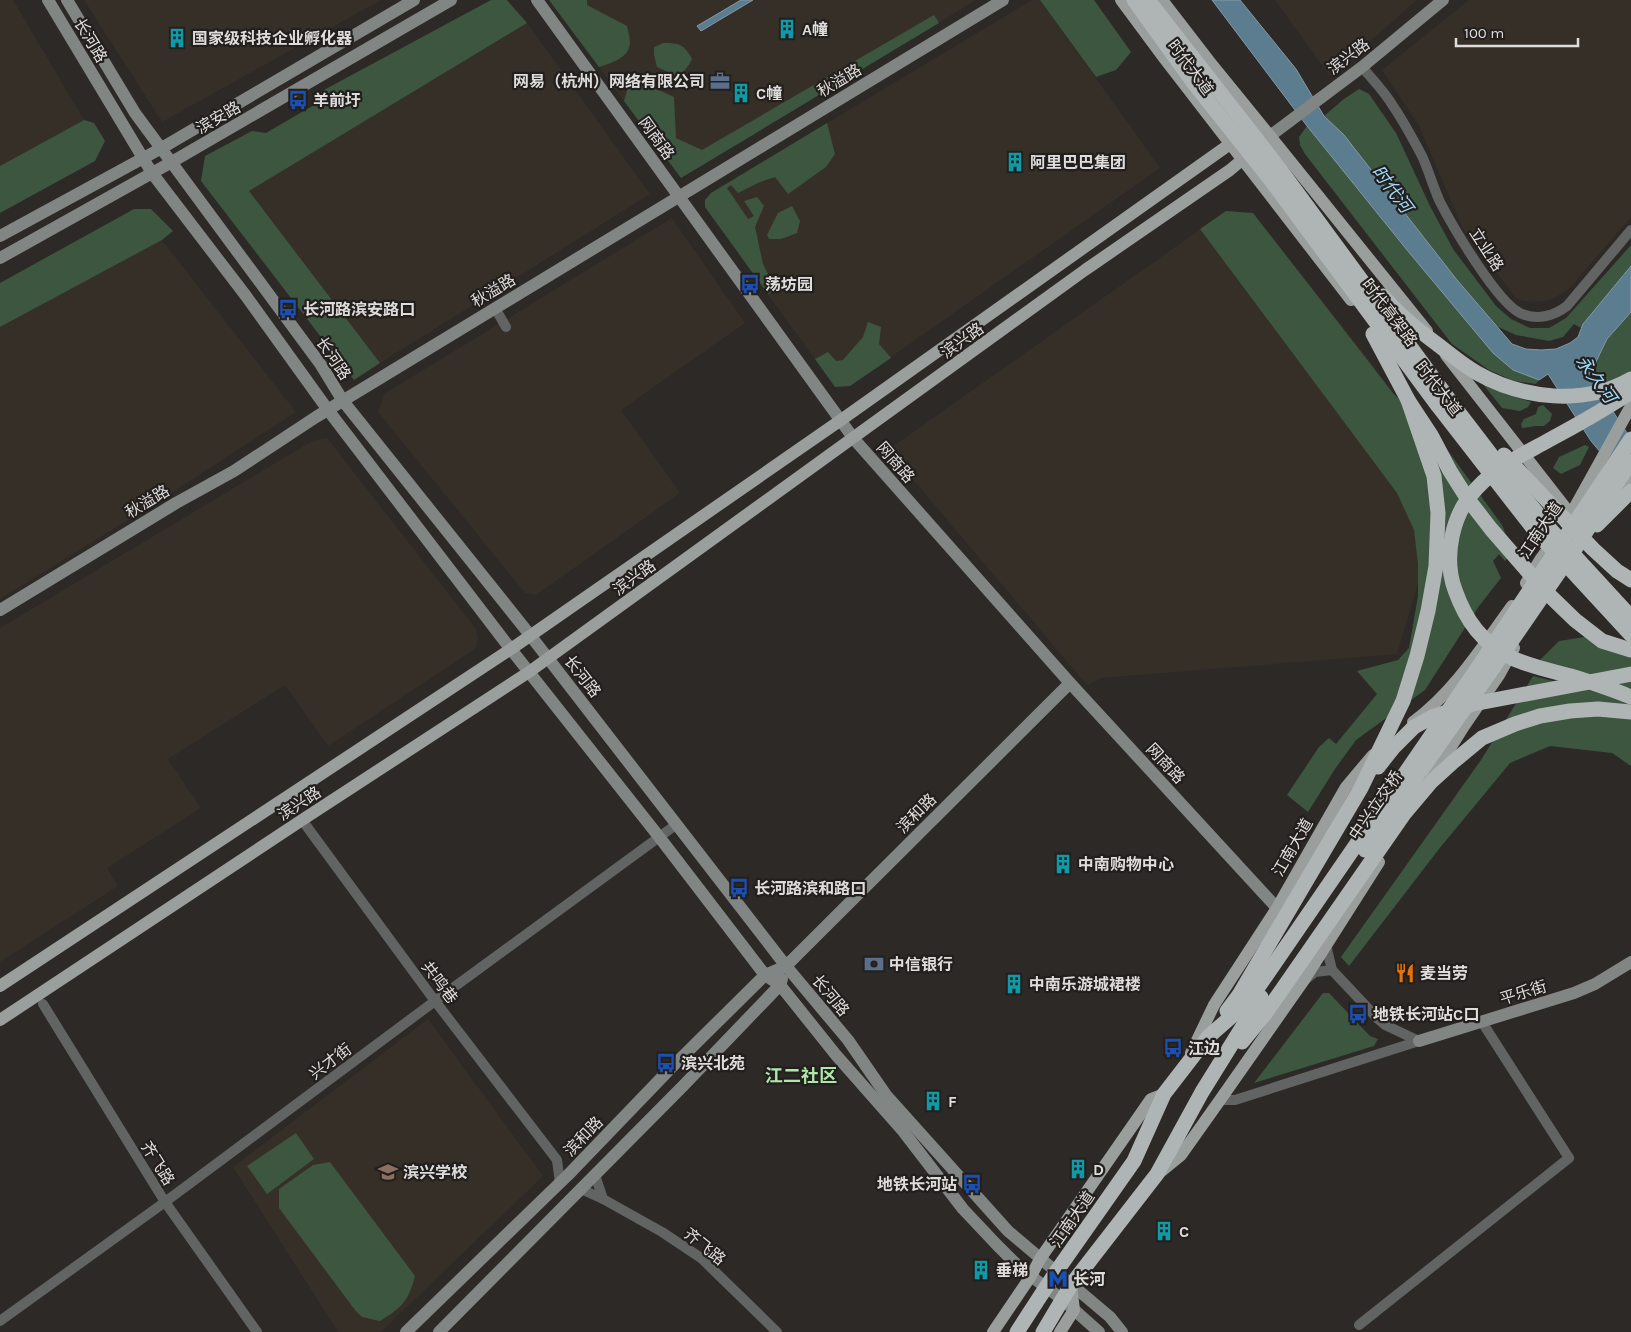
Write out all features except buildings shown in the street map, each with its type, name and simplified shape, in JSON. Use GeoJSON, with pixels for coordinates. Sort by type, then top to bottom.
{"type":"FeatureCollection","features":[{"type":"Feature","properties":{"kind":"highway","name":"时代高架路"},"geometry":{"type":"LineString","coordinates":[[1134,0],[1193,82],[1270,179],[1438,406],[1536,532],[1631,635]]}},
{"type":"Feature","properties":{"kind":"highway","name":"时代高架路"},"geometry":{"type":"LineString","coordinates":[[1148,0],[1316,218],[1482,443],[1551,530],[1631,617]]}},
{"type":"Feature","properties":{"kind":"highway"},"geometry":{"type":"LineString","coordinates":[[1316,218],[1386,300],[1422,333],[1476,373],[1502,386],[1527,393],[1553,396],[1599,392],[1620,385],[1631,378]]}},
{"type":"Feature","properties":{"kind":"highway"},"geometry":{"type":"LineString","coordinates":[[1332,264],[1383,350],[1408,400],[1431,434],[1450,471],[1467,498],[1511,553],[1575,620],[1602,641],[1631,650]]}},
{"type":"Feature","properties":{"kind":"highway"},"geometry":{"type":"LineString","coordinates":[[1439,384],[1593,548],[1617,571],[1631,581]]}},
{"type":"Feature","properties":{"kind":"highway"},"geometry":{"type":"LineString","coordinates":[[1631,392],[1607,408],[1518,456],[1488,476],[1464,504],[1457,520],[1451,539],[1450,563],[1453,586],[1468,621],[1489,644],[1512,658],[1631,697]]}},
{"type":"Feature","properties":{"kind":"highway"},"geometry":{"type":"LineString","coordinates":[[1043,1332],[1071,1285],[1157,1174],[1252,1004],[1403,701],[1422,638],[1436,566],[1438,513],[1434,476],[1408,400]]}},
{"type":"Feature","properties":{"kind":"highway","name":"中兴立交桥"},"geometry":{"type":"LineString","coordinates":[[1252,1004],[1631,439]]}},
{"type":"Feature","properties":{"kind":"highway","name":"中兴立交桥"},"geometry":{"type":"LineString","coordinates":[[1252,1004],[1486,679],[1631,461]]}},
{"type":"Feature","properties":{"kind":"highway"},"geometry":{"type":"LineString","coordinates":[[1576,546],[1629,484]]}},
{"type":"Feature","properties":{"kind":"highway"},"geometry":{"type":"LineString","coordinates":[[1361,788],[1393,748],[1414,728],[1432,717],[1473,704],[1631,674]]}},
{"type":"Feature","properties":{"kind":"highway"},"geometry":{"type":"LineString","coordinates":[[1185,1064],[1208,1037],[1252,1004],[1431,782],[1482,738],[1540,716],[1588,710],[1631,712]]}},
{"type":"Feature","properties":{"kind":"highway","name":"江南大道"},"geometry":{"type":"LineString","coordinates":[[1017,1332],[1056,1272],[1134,1161],[1164,1094],[1185,1064]]}},
{"type":"Feature","properties":{"kind":"main road","name":"长河路"},"geometry":{"type":"LineString","coordinates":[[48,0],[152,173],[246,296],[328,410],[765,975],[780,985],[836,1055],[903,1131],[963,1209],[1021,1269],[1062,1299],[1099,1332]]}},
{"type":"Feature","properties":{"kind":"main road","name":"长河路"},"geometry":{"type":"LineString","coordinates":[[67,0],[135,113],[170,163],[321,365],[343,401],[530,635],[786,966],[848,1040],[886,1095],[1008,1231],[1110,1317],[1122,1332]]}},
{"type":"Feature","properties":{"kind":"main road","name":"滨安路"},"geometry":{"type":"LineString","coordinates":[[0,236],[160,149],[414,0]]}},
{"type":"Feature","properties":{"kind":"main road","name":"滨安路"},"geometry":{"type":"LineString","coordinates":[[0,258],[170,163],[451,0]]}},
{"type":"Feature","properties":{"kind":"main road","name":"网商路"},"geometry":{"type":"LineString","coordinates":[[537,0],[854,439],[1070,684],[1277,908]]}},
{"type":"Feature","properties":{"kind":"main road","name":"秋溢路"},"geometry":{"type":"LineString","coordinates":[[0,610],[176,503],[234,471],[328,410],[1003,0]]}},
{"type":"Feature","properties":{"kind":"main road","name":"时代大道"},"geometry":{"type":"LineString","coordinates":[[1121,0],[1529,532],[1584,595],[1631,643]]}},
{"type":"Feature","properties":{"kind":"main road","name":"时代大道"},"geometry":{"type":"LineString","coordinates":[[1162,0],[1458,370],[1571,516],[1631,581]]}},
{"type":"Feature","properties":{"kind":"main road","name":"滨兴路"},"geometry":{"type":"LineString","coordinates":[[0,1020],[529,672],[854,439],[1085,270],[1230,170],[1290,120],[1362,67],[1443,0]]}},
{"type":"Feature","properties":{"kind":"main road","name":"滨兴路"},"geometry":{"type":"LineString","coordinates":[[0,986],[511,649],[841,420],[1230,144],[1270,136]]}},
{"type":"Feature","properties":{"kind":"main road","name":"江南大道"},"geometry":{"type":"LineString","coordinates":[[1185,1064],[1214,1005],[1277,908],[1346,787],[1379,748],[1422,716],[1460,678],[1511,608],[1540,560],[1571,516],[1628,412]]}},
{"type":"Feature","properties":{"kind":"main road"},"geometry":{"type":"LineString","coordinates":[[1157,1174],[1181,1155],[1304,980],[1464,726],[1499,675],[1587,533],[1629,484]]}},
{"type":"Feature","properties":{"kind":"main road"},"geometry":{"type":"LineString","coordinates":[[1511,608],[1528,605],[1529,624]]}},
{"type":"Feature","properties":{"kind":"main road","name":"滨和路"},"geometry":{"type":"LineString","coordinates":[[406,1332],[560,1183],[669,1070],[765,975],[786,966],[1070,684]]}},
{"type":"Feature","properties":{"kind":"main road","name":"平乐街"},"geometry":{"type":"LineString","coordinates":[[1419,1041],[1574,993],[1595,984],[1631,962]]}},
{"type":"Feature","properties":{"kind":"main road","name":"滨和路"},"geometry":{"type":"LineString","coordinates":[[439,1332],[780,985],[786,966]]}},
{"type":"Feature","properties":{"kind":"main road"},"geometry":{"type":"LineString","coordinates":[[993,1332],[1031,1276],[1040,1259],[1151,1099],[1164,1094]]}},
{"type":"Feature","properties":{"kind":"main road"},"geometry":{"type":"LineString","coordinates":[[1060,1332],[1074,1310],[1071,1285]]}},
{"type":"Feature","properties":{"kind":"street","name":"立业路"},"geometry":{"type":"LineString","coordinates":[[1362,67],[1393,105],[1422,156],[1440,202],[1473,258],[1506,302],[1520,313],[1531,317],[1539,317],[1559,312],[1631,230]]}},
{"type":"Feature","properties":{"kind":"street"},"geometry":{"type":"LineString","coordinates":[[495,308],[506,326]]}},
{"type":"Feature","properties":{"kind":"street","name":"共鸣巷"},"geometry":{"type":"LineString","coordinates":[[302,820],[435,1001],[557,1160]]}},
{"type":"Feature","properties":{"kind":"street","name":"兴才街"},"geometry":{"type":"LineString","coordinates":[[0,1321],[165,1202],[677,824]]}},
{"type":"Feature","properties":{"kind":"street"},"geometry":{"type":"LineString","coordinates":[[1326,945],[1332,970],[1378,1019],[1386,1025],[1419,1041]]}},
{"type":"Feature","properties":{"kind":"street"},"geometry":{"type":"LineString","coordinates":[[1304,980],[1315,972],[1332,970]]}},
{"type":"Feature","properties":{"kind":"street","name":"齐飞路"},"geometry":{"type":"LineString","coordinates":[[43,1004],[165,1202],[257,1332]]}},
{"type":"Feature","properties":{"kind":"street"},"geometry":{"type":"LineString","coordinates":[[1359,1325],[1570,1158],[1482,1022]]}},
{"type":"Feature","properties":{"kind":"street"},"geometry":{"type":"LineString","coordinates":[[1220,1100],[1235,1100],[1419,1041]]}},
{"type":"Feature","properties":{"kind":"street"},"geometry":{"type":"LineString","coordinates":[[1233,1081],[1243,1097]]}},
{"type":"Feature","properties":{"kind":"street"},"geometry":{"type":"LineString","coordinates":[[560,1183],[557,1160],[569,1164],[580,1163]]}},
{"type":"Feature","properties":{"kind":"street"},"geometry":{"type":"LineString","coordinates":[[594,1175],[603,1199]]}},
{"type":"Feature","properties":{"kind":"street","name":"齐飞路"},"geometry":{"type":"LineString","coordinates":[[581,1189],[662,1232],[701,1258],[777,1332]]}},
{"type":"Feature","properties":{"kind":"shaded area"},"geometry":{"type":"Polygon","coordinates":[[[0,0],[13,0],[84,120],[0,166],[0,0]]]}},
{"type":"Feature","properties":{"kind":"shaded area"},"geometry":{"type":"Polygon","coordinates":[[[84,0],[381,0],[162,122],[84,0]]]}},
{"type":"Feature","properties":{"kind":"shaded area"},"geometry":{"type":"Polygon","coordinates":[[[549,0],[976,0],[681,178],[549,0]]]}},
{"type":"Feature","properties":{"kind":"shaded area"},"geometry":{"type":"Polygon","coordinates":[[[1032,0],[1040,0],[1160,168],[850,386],[835,387],[705,207],[705,200],[711,193],[1032,0]]]}},
{"type":"Feature","properties":{"kind":"shaded area"},"geometry":{"type":"Polygon","coordinates":[[[1275,0],[1417,0],[1330,76],[1275,0]]]}},
{"type":"Feature","properties":{"kind":"shaded area"},"geometry":{"type":"Polygon","coordinates":[[[1469,0],[1631,0],[1631,217],[1568,290],[1550,300],[1534,302],[1516,298],[1463,229],[1419,126],[1382,70],[1469,0]]]}},
{"type":"Feature","properties":{"kind":"shaded area"},"geometry":{"type":"Polygon","coordinates":[[[527,23],[650,194],[380,363],[249,191],[527,23]]]}},
{"type":"Feature","properties":{"kind":"shaded area"},"geometry":{"type":"Polygon","coordinates":[[[1226,211],[1253,213],[1374,366],[1423,567],[1397,654],[1101,678],[1087,685],[888,450],[1226,211]]]}},
{"type":"Feature","properties":{"kind":"shaded area"},"geometry":{"type":"Polygon","coordinates":[[[672,218],[745,323],[621,410],[680,493],[536,595],[525,593],[378,412],[384,394],[672,218]]]}},
{"type":"Feature","properties":{"kind":"shaded area"},"geometry":{"type":"Polygon","coordinates":[[[162,240],[296,412],[162,499],[0,599],[0,327],[162,240]]]}},
{"type":"Feature","properties":{"kind":"shaded area"},"geometry":{"type":"Polygon","coordinates":[[[327,438],[476,629],[478,640],[475,649],[328,746],[285,685],[168,759],[201,808],[107,868],[118,886],[0,962],[0,628],[312,441],[327,438]]]}},
{"type":"Feature","properties":{"kind":"shaded area","name":"滨兴学校"},"geometry":{"type":"Polygon","coordinates":[[[428,1019],[543,1176],[381,1332],[338,1332],[233,1167],[428,1019]]]}},
{"type":"Feature","properties":{"kind":"green space"},"geometry":{"type":"Polygon","coordinates":[[[491,0],[507,0],[527,23],[249,191],[380,363],[354,380],[201,181],[205,156],[252,131],[266,133],[314,105],[322,91],[491,0]]]}},
{"type":"Feature","properties":{"kind":"green space"},"geometry":{"type":"Polygon","coordinates":[[[549,0],[587,0],[587,5],[627,26],[630,43],[626,53],[619,59],[599,67],[549,0]]]}},
{"type":"Feature","properties":{"kind":"green space"},"geometry":{"type":"Polygon","coordinates":[[[1040,0],[1094,0],[1131,52],[1116,70],[1096,77],[1040,0]]]}},
{"type":"Feature","properties":{"kind":"green space"},"geometry":{"type":"Polygon","coordinates":[[[934,15],[939,23],[681,178],[624,101],[628,87],[639,81],[674,97],[676,138],[702,150],[934,15]]]}},
{"type":"Feature","properties":{"kind":"green space"},"geometry":{"type":"Polygon","coordinates":[[[663,43],[681,45],[692,59],[682,73],[676,76],[657,67],[654,47],[663,43]]]}},
{"type":"Feature","properties":{"kind":"green space"},"geometry":{"type":"Polygon","coordinates":[[[1359,89],[1369,94],[1396,133],[1430,206],[1453,249],[1496,306],[1511,319],[1530,328],[1549,328],[1566,318],[1631,245],[1631,266],[1581,328],[1574,324],[1563,337],[1549,341],[1516,335],[1496,326],[1457,280],[1380,181],[1324,116],[1359,89]]]}},
{"type":"Feature","properties":{"kind":"green space"},"geometry":{"type":"Polygon","coordinates":[[[84,120],[94,123],[105,141],[95,161],[0,213],[0,166],[84,120]]]}},
{"type":"Feature","properties":{"kind":"green space"},"geometry":{"type":"Polygon","coordinates":[[[827,123],[835,154],[826,167],[788,194],[775,177],[738,193],[731,185],[727,188],[748,219],[754,216],[744,201],[757,197],[764,206],[755,227],[763,264],[776,290],[768,294],[705,207],[705,200],[711,193],[827,123]]]}},
{"type":"Feature","properties":{"kind":"green space"},"geometry":{"type":"Polygon","coordinates":[[[1307,126],[1407,250],[1505,363],[1513,370],[1539,380],[1536,384],[1514,381],[1489,370],[1452,344],[1305,154],[1300,145],[1299,137],[1307,126]]]}},
{"type":"Feature","properties":{"kind":"green space"},"geometry":{"type":"Polygon","coordinates":[[[792,206],[800,221],[797,233],[781,239],[769,239],[767,235],[778,213],[792,206]]]}},
{"type":"Feature","properties":{"kind":"green space"},"geometry":{"type":"Polygon","coordinates":[[[134,209],[151,209],[173,231],[162,240],[0,327],[0,283],[134,209]]]}},
{"type":"Feature","properties":{"kind":"green space"},"geometry":{"type":"Polygon","coordinates":[[[1226,211],[1253,213],[1393,393],[1446,448],[1502,525],[1513,552],[1505,561],[1499,554],[1493,561],[1501,578],[1479,606],[1425,690],[1356,740],[1308,812],[1287,795],[1319,747],[1329,738],[1336,744],[1377,694],[1357,671],[1398,660],[1409,648],[1418,596],[1418,564],[1414,530],[1397,493],[1200,229],[1226,211]]]}},
{"type":"Feature","properties":{"kind":"green space"},"geometry":{"type":"Polygon","coordinates":[[[1631,312],[1631,372],[1612,410],[1597,387],[1591,372],[1607,339],[1631,312]]]}},
{"type":"Feature","properties":{"kind":"green space"},"geometry":{"type":"Polygon","coordinates":[[[868,322],[881,327],[879,344],[891,358],[850,386],[835,387],[815,359],[828,352],[836,361],[843,360],[863,337],[868,322]]]}},
{"type":"Feature","properties":{"kind":"green space"},"geometry":{"type":"Polygon","coordinates":[[[1478,378],[1505,394],[1531,402],[1528,407],[1520,411],[1502,408],[1478,378]]]}},
{"type":"Feature","properties":{"kind":"green space"},"geometry":{"type":"Polygon","coordinates":[[[1543,405],[1552,414],[1550,421],[1544,426],[1522,428],[1521,424],[1524,419],[1536,414],[1538,407],[1543,405]]]}},
{"type":"Feature","properties":{"kind":"green space"},"geometry":{"type":"Polygon","coordinates":[[[1585,445],[1589,447],[1580,465],[1561,474],[1553,468],[1559,457],[1585,445]]]}},
{"type":"Feature","properties":{"kind":"green space"},"geometry":{"type":"Polygon","coordinates":[[[1591,636],[1631,654],[1631,689],[1540,660],[1559,641],[1591,636]]]}},
{"type":"Feature","properties":{"kind":"green space"},"geometry":{"type":"Polygon","coordinates":[[[1533,676],[1631,703],[1631,766],[1612,753],[1550,746],[1510,763],[1439,849],[1349,966],[1341,957],[1481,760],[1533,676]]]}},
{"type":"Feature","properties":{"kind":"green space"},"geometry":{"type":"Polygon","coordinates":[[[1323,993],[1329,993],[1370,1036],[1378,1039],[1374,1046],[1254,1083],[1323,993]]]}},
{"type":"Feature","properties":{"kind":"green space"},"geometry":{"type":"Polygon","coordinates":[[[296,1133],[314,1159],[267,1194],[247,1166],[296,1133]]]}},
{"type":"Feature","properties":{"kind":"green space"},"geometry":{"type":"Polygon","coordinates":[[[330,1162],[415,1276],[407,1298],[394,1312],[380,1321],[362,1317],[355,1310],[279,1208],[279,1189],[313,1165],[330,1162]]]}},
{"type":"Feature","properties":{"kind":"water"},"geometry":{"type":"Polygon","coordinates":[[[741,0],[753,0],[701,31],[697,26],[741,0]]]}},
{"type":"Feature","properties":{"kind":"water"},"geometry":{"type":"Polygon","coordinates":[[[1212,0],[1240,0],[1296,69],[1324,116],[1344,135],[1457,280],[1512,344],[1526,349],[1541,350],[1556,349],[1570,343],[1578,337],[1583,324],[1631,266],[1631,312],[1607,339],[1591,372],[1597,387],[1631,439],[1631,489],[1591,441],[1548,374],[1539,380],[1513,370],[1493,353],[1307,126],[1212,0]]]}},
{"type":"Feature","properties":{"kind":"place","name":"A幢"},"geometry":{"type":"Point","coordinates":[787,29]}},
{"type":"Feature","properties":{"kind":"place","name":"国家级科技企业孵化器"},"geometry":{"type":"Point","coordinates":[177,38]}},
{"type":"Feature","properties":{"kind":"place","name":"网易（杭州）网络有限公司"},"geometry":{"type":"Point","coordinates":[720,81]}},
{"type":"Feature","properties":{"kind":"place","name":"C幢"},"geometry":{"type":"Point","coordinates":[741,93]}},
{"type":"Feature","properties":{"kind":"place","name":"羊前圩"},"geometry":{"type":"Point","coordinates":[298,100]}},
{"type":"Feature","properties":{"kind":"place","name":"阿里巴巴集团"},"geometry":{"type":"Point","coordinates":[1015,162]}},
{"type":"Feature","properties":{"kind":"place","name":"荡坊园"},"geometry":{"type":"Point","coordinates":[750,284]}},
{"type":"Feature","properties":{"kind":"place","name":"长河路滨安路口"},"geometry":{"type":"Point","coordinates":[288,309]}},
{"type":"Feature","properties":{"kind":"place","name":"中南购物中心"},"geometry":{"type":"Point","coordinates":[1063,864]}},
{"type":"Feature","properties":{"kind":"place","name":"长河路滨和路口"},"geometry":{"type":"Point","coordinates":[739,888]}},
{"type":"Feature","properties":{"kind":"place","name":"中信银行"},"geometry":{"type":"Point","coordinates":[874,964]}},
{"type":"Feature","properties":{"kind":"place","name":"麦当劳"},"geometry":{"type":"Point","coordinates":[1405,973]}},
{"type":"Feature","properties":{"kind":"place","name":"中南乐游城裙楼"},"geometry":{"type":"Point","coordinates":[1014,984]}},
{"type":"Feature","properties":{"kind":"place","name":"地铁长河站C口"},"geometry":{"type":"Point","coordinates":[1358,1014]}},
{"type":"Feature","properties":{"kind":"place","name":"江边"},"geometry":{"type":"Point","coordinates":[1173,1048]}},
{"type":"Feature","properties":{"kind":"place","name":"滨兴北苑"},"geometry":{"type":"Point","coordinates":[666,1063]}},
{"type":"Feature","properties":{"kind":"place","name":"F"},"geometry":{"type":"Point","coordinates":[933,1101]}},
{"type":"Feature","properties":{"kind":"place","name":"D"},"geometry":{"type":"Point","coordinates":[1078,1169]}},
{"type":"Feature","properties":{"kind":"place","name":"滨兴学校"},"geometry":{"type":"Point","coordinates":[388,1172]}},
{"type":"Feature","properties":{"kind":"place","name":"地铁长河站"},"geometry":{"type":"Point","coordinates":[972,1184]}},
{"type":"Feature","properties":{"kind":"place","name":"C"},"geometry":{"type":"Point","coordinates":[1164,1231]}},
{"type":"Feature","properties":{"kind":"place","name":"垂梯"},"geometry":{"type":"Point","coordinates":[981,1270]}},
{"type":"Feature","properties":{"kind":"place","name":"长河"},"geometry":{"type":"Point","coordinates":[1058,1279]}},
{"type":"Feature","properties":{"kind":"district","name":"江二社区"},"geometry":{"type":"Point","coordinates":[801,1076]}},
{"type":"Feature","properties":{"kind":"water label","name":"时代河"},"geometry":{"type":"Point","coordinates":[1392,189]}},
{"type":"Feature","properties":{"kind":"water label","name":"永久河"},"geometry":{"type":"Point","coordinates":[1596,379]}}]}
